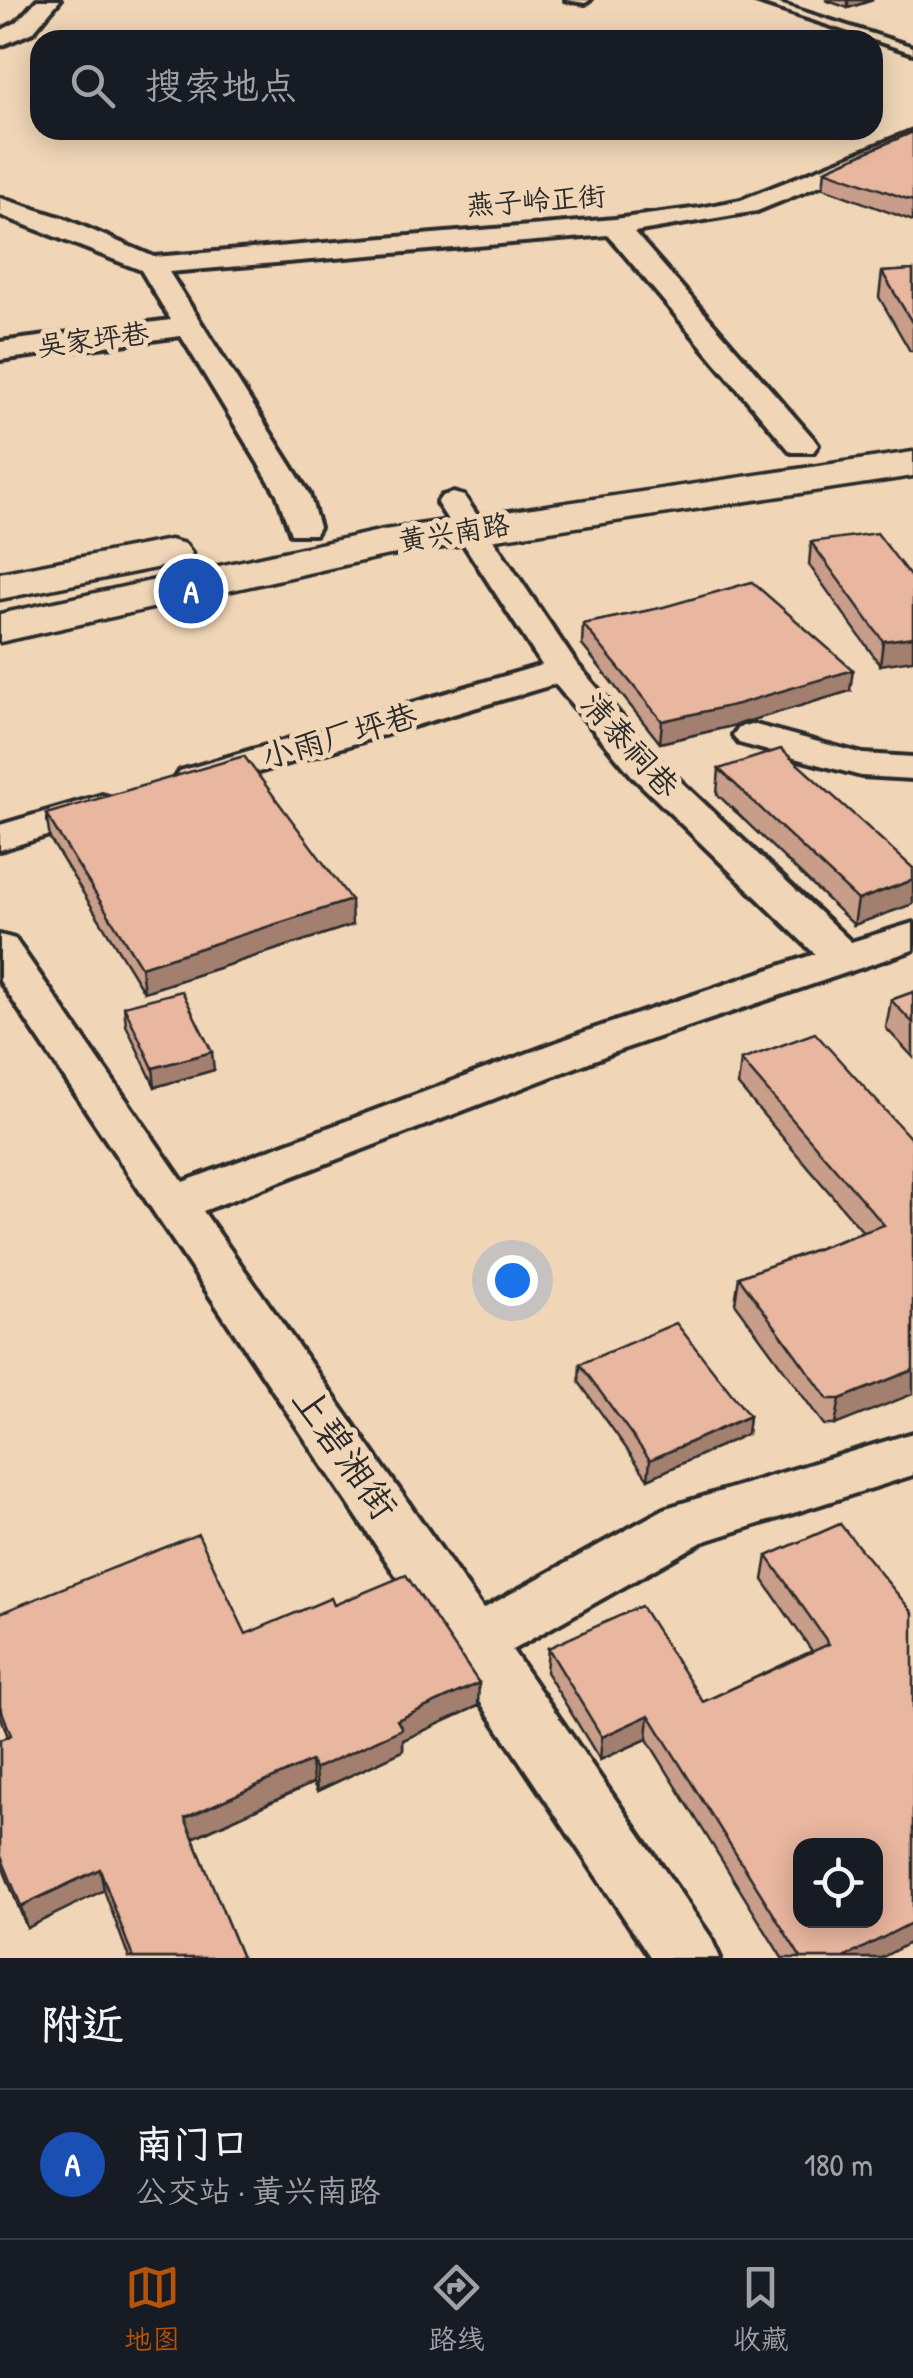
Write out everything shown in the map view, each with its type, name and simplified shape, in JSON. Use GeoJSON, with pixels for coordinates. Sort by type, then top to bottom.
{"type":"FeatureCollection","features":[{"type":"Feature","properties":{"kind":"main road","name":"黄兴南路"},"geometry":{"type":"LineString","coordinates":[[0,628],[384,543],[461,516],[802,445],[913,431]]}},
{"type":"Feature","properties":{"kind":"main road","name":"黄兴南路"},"geometry":{"type":"LineString","coordinates":[[0,586],[302,527],[461,516],[913,464]]}},
{"type":"Feature","properties":{"kind":"street"},"geometry":{"type":"LineString","coordinates":[[0,39],[25,27],[50,0]]}},
{"type":"Feature","properties":{"kind":"street","name":"燕子岭正街"},"geometry":{"type":"LineString","coordinates":[[151,265],[615,227],[748,206],[913,138]]}},
{"type":"Feature","properties":{"kind":"street"},"geometry":{"type":"LineString","coordinates":[[0,206],[151,265],[293,494],[302,527]]}},
{"type":"Feature","properties":{"kind":"street"},"geometry":{"type":"LineString","coordinates":[[615,227],[802,445]]}},
{"type":"Feature","properties":{"kind":"street","name":"吴家坪巷"},"geometry":{"type":"LineString","coordinates":[[0,351],[186,327]]}},
{"type":"Feature","properties":{"kind":"street","name":"清泰祠巷"},"geometry":{"type":"LineString","coordinates":[[461,516],[563,670],[646,769],[843,958]]}},
{"type":"Feature","properties":{"kind":"street","name":"小雨厂坪巷"},"geometry":{"type":"LineString","coordinates":[[0,838],[563,670]]}},
{"type":"Feature","properties":{"kind":"street"},"geometry":{"type":"LineString","coordinates":[[752,735],[860,765],[913,768]]}},
{"type":"Feature","properties":{"kind":"street"},"geometry":{"type":"LineString","coordinates":[[172,1204],[604,1040],[913,936]]}},
{"type":"Feature","properties":{"kind":"street","name":"上碧湘街"},"geometry":{"type":"LineString","coordinates":[[0,949],[476,1641],[688,1958]]}},
{"type":"Feature","properties":{"kind":"street"},"geometry":{"type":"LineString","coordinates":[[476,1641],[686,1524],[913,1454]]}},
{"type":"Feature","properties":{"kind":"lane"},"geometry":{"type":"LineString","coordinates":[[571,0],[585,0]]}},
{"type":"Feature","properties":{"kind":"lane"},"geometry":{"type":"LineString","coordinates":[[757,0],[851,30]]}},
{"type":"Feature","properties":{"kind":"lane"},"geometry":{"type":"LineString","coordinates":[[883,40],[913,50]]}},
{"type":"Feature","properties":{"kind":"building"},"geometry":{"type":"Polygon","coordinates":[[[913,132],[913,201],[825,170],[913,132]]]}},
{"type":"Feature","properties":{"kind":"building"},"geometry":{"type":"Polygon","coordinates":[[[913,270],[913,324],[882,272],[913,270]]]}},
{"type":"Feature","properties":{"kind":"building"},"geometry":{"type":"Polygon","coordinates":[[[877,533],[913,580],[913,637],[883,641],[811,542],[877,533]]]}},
{"type":"Feature","properties":{"kind":"building"},"geometry":{"type":"Polygon","coordinates":[[[752,582],[853,670],[738,704],[662,721],[583,624],[660,608],[752,582]]]}},
{"type":"Feature","properties":{"kind":"building"},"geometry":{"type":"Polygon","coordinates":[[[781,749],[913,868],[913,880],[858,900],[719,769],[781,749]]]}},
{"type":"Feature","properties":{"kind":"building"},"geometry":{"type":"Polygon","coordinates":[[[244,756],[351,900],[141,967],[46,814],[244,756]]]}},
{"type":"Feature","properties":{"kind":"building"},"geometry":{"type":"Polygon","coordinates":[[[182,991],[212,1052],[153,1068],[124,1006],[182,991]]]}},
{"type":"Feature","properties":{"kind":"building"},"geometry":{"type":"Polygon","coordinates":[[[913,992],[913,1023],[891,1000],[913,992]]]}},
{"type":"Feature","properties":{"kind":"building"},"geometry":{"type":"Polygon","coordinates":[[[815,1033],[913,1141],[913,1370],[840,1399],[828,1399],[739,1277],[884,1225],[741,1060],[815,1033]]]}},
{"type":"Feature","properties":{"kind":"building"},"geometry":{"type":"Polygon","coordinates":[[[676,1323],[749,1416],[650,1460],[580,1364],[676,1323]]]}},
{"type":"Feature","properties":{"kind":"building"},"geometry":{"type":"Polygon","coordinates":[[[840,1524],[913,1613],[913,1922],[843,1958],[801,1958],[649,1715],[602,1737],[548,1648],[641,1606],[703,1702],[829,1644],[767,1556],[840,1524]]]}},
{"type":"Feature","properties":{"kind":"building"},"geometry":{"type":"Polygon","coordinates":[[[198,1534],[246,1634],[331,1598],[334,1605],[406,1575],[479,1683],[397,1720],[402,1729],[315,1769],[311,1761],[185,1818],[242,1958],[133,1958],[100,1869],[21,1906],[0,1854],[0,1740],[11,1735],[0,1706],[0,1613],[198,1534]]]}},
{"type":"Feature","properties":{"kind":"place","name":"南门口"},"geometry":{"type":"Point","coordinates":[191,591]}}]}
